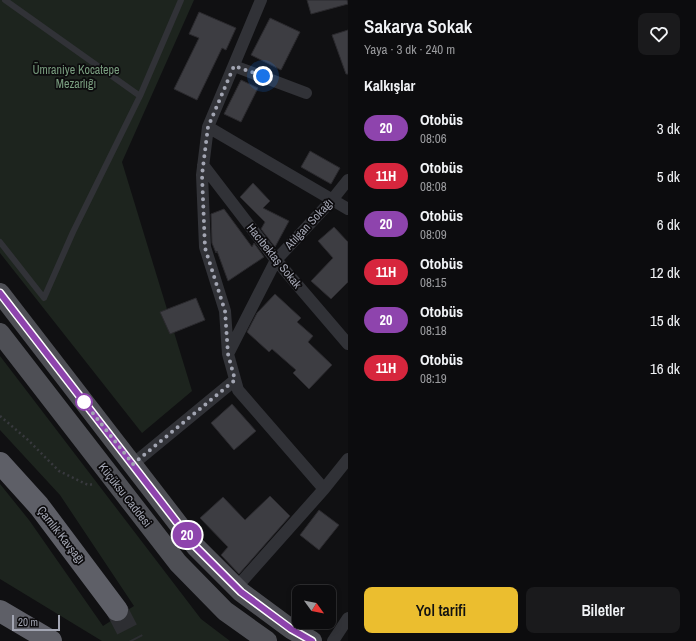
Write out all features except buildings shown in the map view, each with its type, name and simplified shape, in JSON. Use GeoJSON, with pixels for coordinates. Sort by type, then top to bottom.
{"type":"FeatureCollection","features":[{"type":"Feature","properties":{"kind":"highway","name":"Çamlık Kavşağı"},"geometry":{"type":"LineString","coordinates":[[0,463],[39,506],[76,553],[117,610]]}},
{"type":"Feature","properties":{"kind":"highway"},"geometry":{"type":"LineString","coordinates":[[0,611],[50,641]]}},
{"type":"Feature","properties":{"kind":"main road","name":"Küçüksu Caddesi"},"geometry":{"type":"LineString","coordinates":[[0,293],[196,547],[236,588],[291,629],[312,641]]}},
{"type":"Feature","properties":{"kind":"main road","name":"Küçüksu Caddesi"},"geometry":{"type":"LineString","coordinates":[[0,332],[178,563],[225,610],[267,641]]}},
{"type":"Feature","properties":{"kind":"main road"},"geometry":{"type":"LineString","coordinates":[[114,480],[133,464]]}},
{"type":"Feature","properties":{"kind":"street"},"geometry":{"type":"LineString","coordinates":[[261,0],[208,127],[202,165],[205,248],[225,311],[228,354],[238,390],[324,489]]}},
{"type":"Feature","properties":{"kind":"street"},"geometry":{"type":"LineString","coordinates":[[234,66],[306,93]]}},
{"type":"Feature","properties":{"kind":"street"},"geometry":{"type":"LineString","coordinates":[[208,127],[348,209]]}},
{"type":"Feature","properties":{"kind":"street","name":"Hacıbektaş Sokak"},"geometry":{"type":"LineString","coordinates":[[202,165],[276,260],[348,344]]}},
{"type":"Feature","properties":{"kind":"street","name":"Atılgan Sokağı"},"geometry":{"type":"LineString","coordinates":[[228,354],[276,260],[332,200],[348,180]]}},
{"type":"Feature","properties":{"kind":"street"},"geometry":{"type":"LineString","coordinates":[[133,464],[235,380]]}},
{"type":"Feature","properties":{"kind":"street"},"geometry":{"type":"LineString","coordinates":[[236,588],[324,489],[348,459]]}},
{"type":"Feature","properties":{"kind":"street"},"geometry":{"type":"LineString","coordinates":[[332,641],[348,618]]}},
{"type":"Feature","properties":{"kind":"lane"},"geometry":{"type":"LineString","coordinates":[[5,0],[140,96]]}},
{"type":"Feature","properties":{"kind":"lane"},"geometry":{"type":"LineString","coordinates":[[0,242],[44,298],[73,232],[140,96],[181,0]]}},
{"type":"Feature","properties":{"kind":"path"},"geometry":{"type":"LineString","coordinates":[[0,416],[28,440],[59,471],[88,485],[114,480]]}},
{"type":"Feature","properties":{"kind":"green space","name":"Ümraniye Kocatepe Mezarlığı"},"geometry":{"type":"Polygon","coordinates":[[[0,0],[194,0],[122,162],[192,391],[142,433],[0,253],[0,0]]]}},
{"type":"Feature","properties":{"kind":"green space"},"geometry":{"type":"Polygon","coordinates":[[[0,356],[201,619],[230,641],[102,641],[0,579],[0,484],[29,520],[103,626],[134,606],[60,495],[0,430],[0,356]]]}},
{"type":"Feature","properties":{"kind":"tunnel"},"geometry":{"type":"LineString","coordinates":[[117,610],[133,641]]}},
{"type":"Feature","properties":{"kind":"bus line","name":"20"},"geometry":{"type":"LineString","coordinates":[[0,293],[196,547],[241,592],[291,629],[312,641]]}},
{"type":"Feature","properties":{"kind":"route"},"geometry":{"type":"LineString","coordinates":[[84,402],[133,464],[235,380],[228,354],[225,311],[205,248],[202,165],[208,127],[234,66],[263,76]]}}]}
